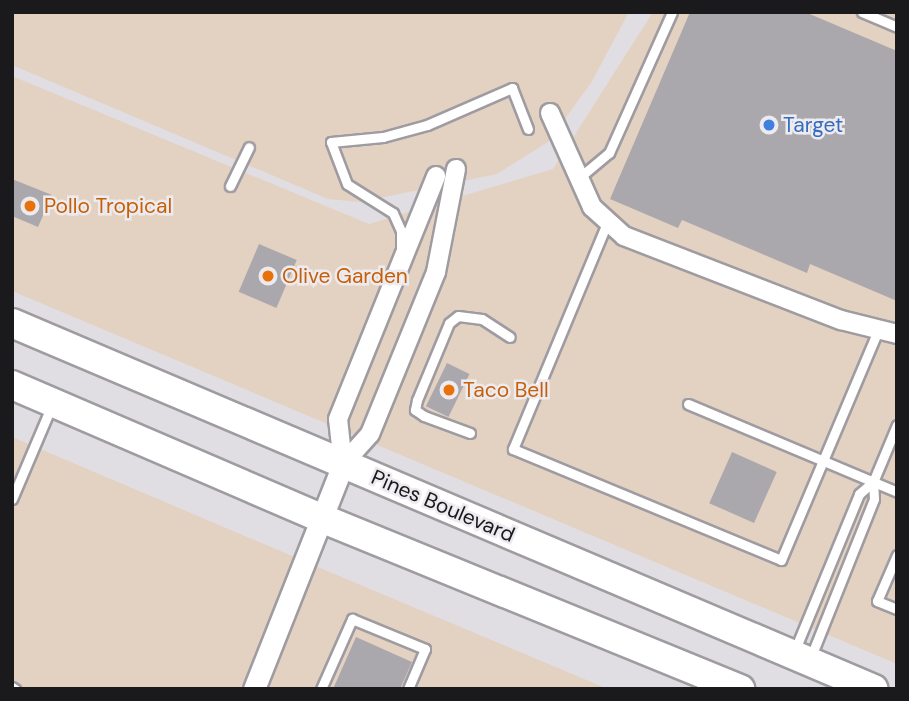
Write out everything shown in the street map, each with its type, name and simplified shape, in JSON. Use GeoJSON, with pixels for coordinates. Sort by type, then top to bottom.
{"type":"FeatureCollection","features":[{"type":"Feature","properties":{"kind":"highway","name":"Pines Boulevard"},"geometry":{"type":"LineString","coordinates":[[12,323],[874,689]]}},
{"type":"Feature","properties":{"kind":"highway"},"geometry":{"type":"LineString","coordinates":[[12,385],[695,675],[740,689]]}},
{"type":"Feature","properties":{"kind":"street"},"geometry":{"type":"LineString","coordinates":[[550,113],[592,207],[607,223],[649,246],[831,317],[897,334]]}},
{"type":"Feature","properties":{"kind":"street"},"geometry":{"type":"LineString","coordinates":[[254,689],[343,464],[370,434],[436,272],[456,169]]}},
{"type":"Feature","properties":{"kind":"street"},"geometry":{"type":"LineString","coordinates":[[343,464],[338,419],[436,176]]}},
{"type":"Feature","properties":{"kind":"lane"},"geometry":{"type":"LineString","coordinates":[[580,177],[609,153],[672,12]]}},
{"type":"Feature","properties":{"kind":"lane"},"geometry":{"type":"LineString","coordinates":[[862,12],[897,27]]}},
{"type":"Feature","properties":{"kind":"lane"},"geometry":{"type":"LineString","coordinates":[[401,261],[401,231],[393,213],[347,184],[331,142],[383,137],[428,125],[512,88],[528,129]]}},
{"type":"Feature","properties":{"kind":"lane"},"geometry":{"type":"LineString","coordinates":[[230,186],[249,147]]}},
{"type":"Feature","properties":{"kind":"lane"},"geometry":{"type":"LineString","coordinates":[[607,223],[513,449],[781,560],[878,330]]}},
{"type":"Feature","properties":{"kind":"lane"},"geometry":{"type":"LineString","coordinates":[[470,433],[415,410],[443,336],[449,323],[467,315],[510,337]]}},
{"type":"Feature","properties":{"kind":"lane"},"geometry":{"type":"LineString","coordinates":[[12,499],[52,402]]}},
{"type":"Feature","properties":{"kind":"lane"},"geometry":{"type":"LineString","coordinates":[[688,404],[897,492]]}},
{"type":"Feature","properties":{"kind":"lane"},"geometry":{"type":"LineString","coordinates":[[801,657],[874,499],[873,482],[897,425]]}},
{"type":"Feature","properties":{"kind":"lane"},"geometry":{"type":"LineString","coordinates":[[801,657],[859,494],[873,482]]}},
{"type":"Feature","properties":{"kind":"lane"},"geometry":{"type":"LineString","coordinates":[[897,555],[877,601],[897,609]]}},
{"type":"Feature","properties":{"kind":"lane"},"geometry":{"type":"LineString","coordinates":[[321,689],[352,619],[425,649],[408,689]]}},
{"type":"Feature","properties":{"kind":"shaded area"},"geometry":{"type":"Polygon","coordinates":[[[12,12],[629,12],[591,83],[548,142],[497,174],[360,202],[328,199],[12,65],[12,12]]]}},
{"type":"Feature","properties":{"kind":"shaded area"},"geometry":{"type":"Polygon","coordinates":[[[653,12],[897,12],[897,664],[12,291],[12,76],[369,224],[553,169],[653,12]]]}},
{"type":"Feature","properties":{"kind":"shaded area"},"geometry":{"type":"Polygon","coordinates":[[[12,437],[332,573],[608,689],[12,689],[12,437]]]}},
{"type":"Feature","properties":{"kind":"building","name":"Target"},"geometry":{"type":"Polygon","coordinates":[[[690,12],[805,12],[897,51],[897,301],[810,264],[807,273],[682,220],[678,228],[610,199],[690,12]]]}},
{"type":"Feature","properties":{"kind":"building","name":"Pollo Tropical"},"geometry":{"type":"Polygon","coordinates":[[[12,179],[52,195],[38,227],[12,216],[12,179]]]}},
{"type":"Feature","properties":{"kind":"building","name":"Olive Garden"},"geometry":{"type":"Polygon","coordinates":[[[259,244],[297,260],[276,308],[239,292],[259,244]]]}},
{"type":"Feature","properties":{"kind":"building","name":"Taco Bell"},"geometry":{"type":"Polygon","coordinates":[[[447,363],[469,374],[448,417],[426,406],[447,363]]]}},
{"type":"Feature","properties":{"kind":"building"},"geometry":{"type":"Polygon","coordinates":[[[732,452],[777,472],[754,523],[709,503],[732,452]]]}},
{"type":"Feature","properties":{"kind":"building"},"geometry":{"type":"Polygon","coordinates":[[[356,637],[412,662],[400,689],[333,689],[356,637]]]}},
{"type":"Feature","properties":{"kind":"place","name":"Target"},"geometry":{"type":"Point","coordinates":[769,125]}},
{"type":"Feature","properties":{"kind":"place","name":"Pollo Tropical"},"geometry":{"type":"Point","coordinates":[30,206]}},
{"type":"Feature","properties":{"kind":"place","name":"Olive Garden"},"geometry":{"type":"Point","coordinates":[268,276]}},
{"type":"Feature","properties":{"kind":"place","name":"Taco Bell"},"geometry":{"type":"Point","coordinates":[449,390]}}]}
